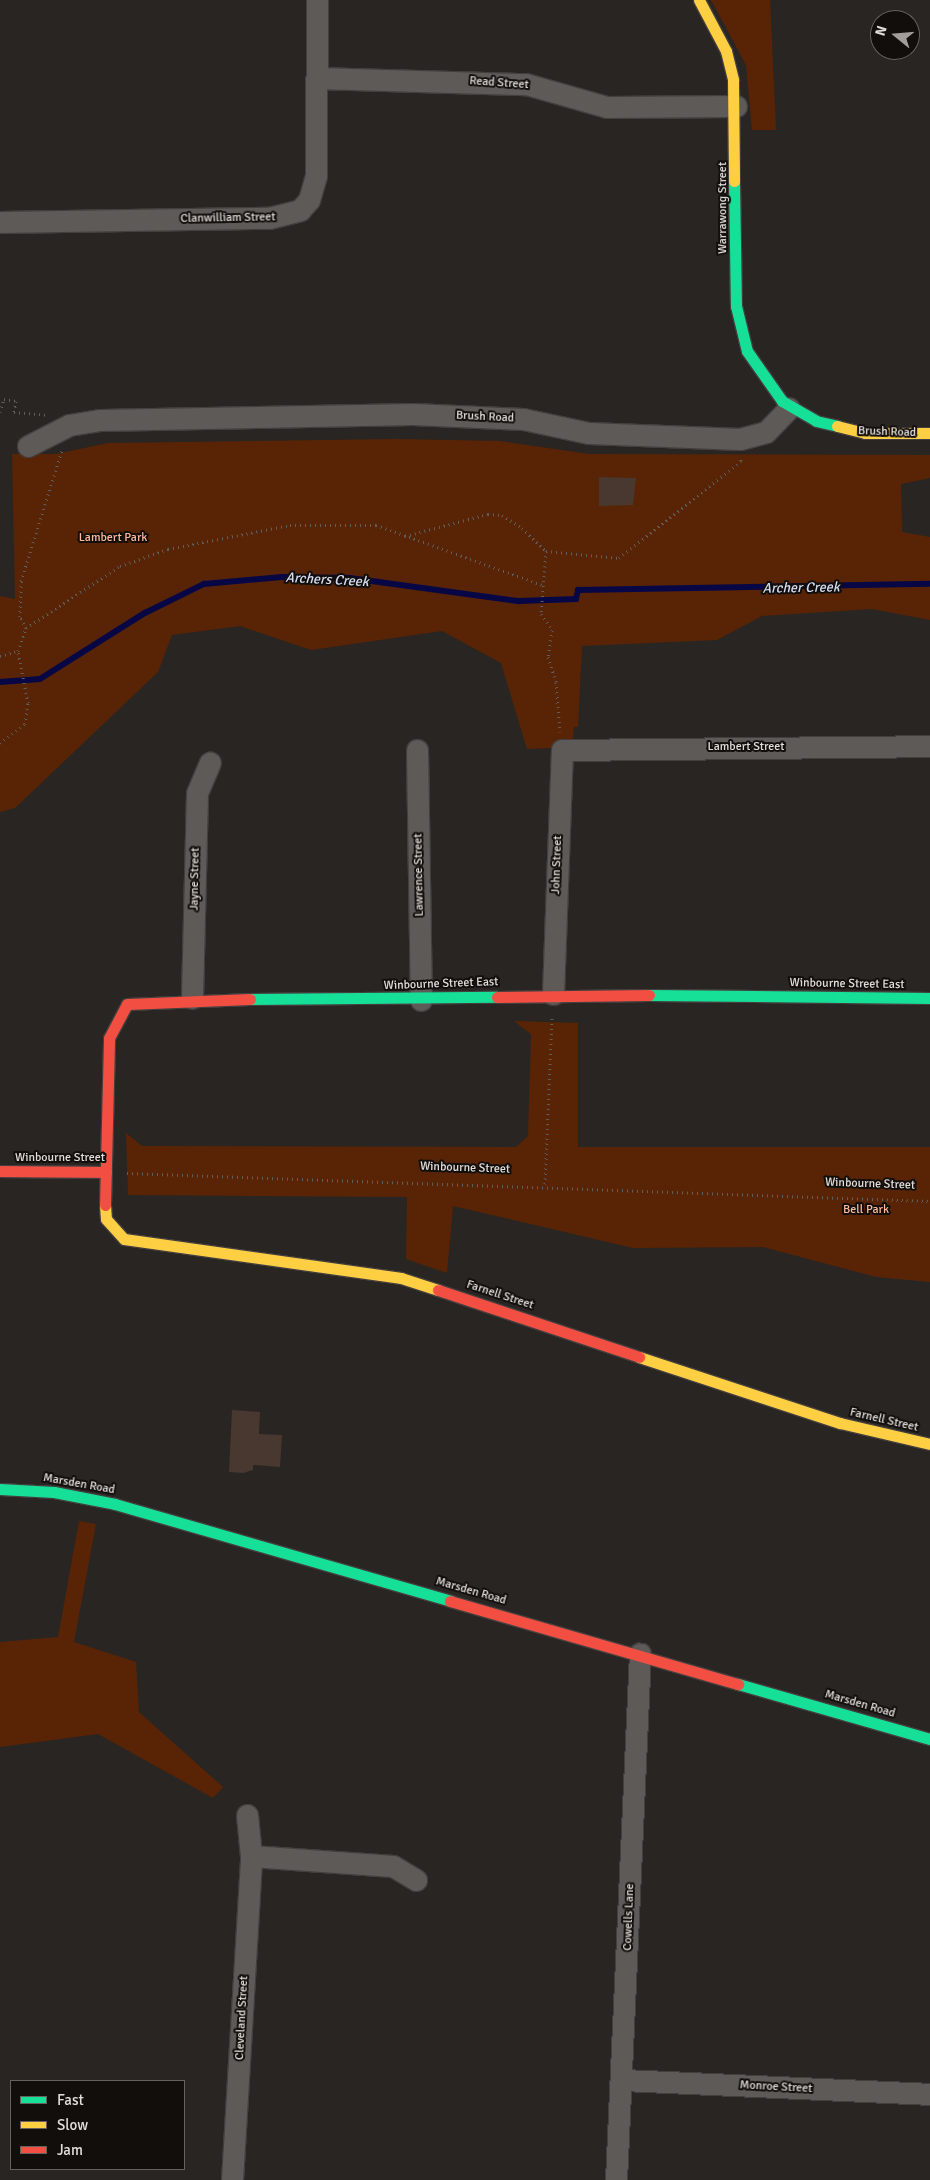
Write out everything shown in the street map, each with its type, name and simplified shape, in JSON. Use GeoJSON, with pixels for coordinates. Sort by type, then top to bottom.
{"type":"FeatureCollection","features":[{"type":"Feature","properties":{"kind":"street","name":"Clanwilliam Street"},"geometry":{"type":"LineString","coordinates":[[0,222],[286,216],[300,210],[314,188],[318,78],[317,0]]}},
{"type":"Feature","properties":{"kind":"street","name":"Warrawong Street"},"geometry":{"type":"LineString","coordinates":[[699,0],[726,51],[736,106],[740,330],[759,372],[789,408]]}},
{"type":"Feature","properties":{"kind":"street","name":"Read Street"},"geometry":{"type":"LineString","coordinates":[[318,78],[526,84],[607,107],[736,106]]}},
{"type":"Feature","properties":{"kind":"street","name":"Brush Road"},"geometry":{"type":"LineString","coordinates":[[28,446],[69,426],[101,420],[413,414],[523,419],[589,432],[740,438],[766,432],[789,408],[842,430],[930,433]]}},
{"type":"Feature","properties":{"kind":"street","name":"Lambert Street"},"geometry":{"type":"LineString","coordinates":[[562,750],[930,746]]}},
{"type":"Feature","properties":{"kind":"street","name":"Lawrence Street"},"geometry":{"type":"LineString","coordinates":[[417,750],[421,1000]]}},
{"type":"Feature","properties":{"kind":"street","name":"John Street"},"geometry":{"type":"LineString","coordinates":[[553,994],[562,750]]}},
{"type":"Feature","properties":{"kind":"street","name":"Jayne Street"},"geometry":{"type":"LineString","coordinates":[[192,998],[197,793],[210,763]]}},
{"type":"Feature","properties":{"kind":"street","name":"Winbourne Street East"},"geometry":{"type":"LineString","coordinates":[[106,1172],[113,1023],[127,1004],[192,998],[421,1000],[553,994],[930,998]]}},
{"type":"Feature","properties":{"kind":"street","name":"Winbourne Street"},"geometry":{"type":"LineString","coordinates":[[0,1171],[106,1172]]}},
{"type":"Feature","properties":{"kind":"street","name":"Farnell Street"},"geometry":{"type":"LineString","coordinates":[[106,1172],[106,1219],[124,1239],[401,1278],[832,1421],[930,1444]]}},
{"type":"Feature","properties":{"kind":"street","name":"Marsden Road"},"geometry":{"type":"LineString","coordinates":[[0,1489],[54,1492],[115,1504],[930,1739]]}},
{"type":"Feature","properties":{"kind":"street","name":"Cowells Lane"},"geometry":{"type":"LineString","coordinates":[[616,2180],[623,2080],[640,1654]]}},
{"type":"Feature","properties":{"kind":"street","name":"Cleveland Street"},"geometry":{"type":"LineString","coordinates":[[232,2180],[251,1856],[247,1815]]}},
{"type":"Feature","properties":{"kind":"street"},"geometry":{"type":"LineString","coordinates":[[251,1856],[393,1866],[416,1880]]}},
{"type":"Feature","properties":{"kind":"street","name":"Monroe Street"},"geometry":{"type":"LineString","coordinates":[[623,2080],[930,2094]]}},
{"type":"Feature","properties":{"kind":"path"},"geometry":{"type":"LineString","coordinates":[[0,412],[4,399],[16,401],[14,412]]}},
{"type":"Feature","properties":{"kind":"path"},"geometry":{"type":"LineString","coordinates":[[26,628],[20,617],[21,581],[69,426]]}},
{"type":"Feature","properties":{"kind":"path"},"geometry":{"type":"LineString","coordinates":[[403,536],[488,514],[502,515],[522,528],[546,551],[619,558],[741,461],[740,438]]}},
{"type":"Feature","properties":{"kind":"path"},"geometry":{"type":"LineString","coordinates":[[0,743],[24,724],[28,703],[18,652],[26,628],[120,566],[168,549],[290,526],[376,525],[543,585]]}},
{"type":"Feature","properties":{"kind":"path"},"geometry":{"type":"LineString","coordinates":[[546,551],[541,614],[552,630],[548,657],[556,682],[562,750]]}},
{"type":"Feature","properties":{"kind":"path"},"geometry":{"type":"LineString","coordinates":[[0,656],[18,652]]}},
{"type":"Feature","properties":{"kind":"path"},"geometry":{"type":"LineString","coordinates":[[546,1184],[553,994]]}},
{"type":"Feature","properties":{"kind":"path","name":"Winbourne Street"},"geometry":{"type":"LineString","coordinates":[[106,1172],[546,1184],[930,1201]]}},
{"type":"Feature","properties":{"kind":"green space"},"geometry":{"type":"Polygon","coordinates":[[[711,0],[770,0],[776,130],[752,130],[746,65],[711,0]]]}},
{"type":"Feature","properties":{"kind":"green space","name":"Lambert Park"},"geometry":{"type":"Polygon","coordinates":[[[397,439],[500,441],[589,454],[930,455],[930,478],[901,484],[902,532],[930,537],[930,620],[872,609],[762,616],[717,640],[582,646],[578,727],[574,727],[572,747],[527,749],[501,663],[442,631],[311,650],[240,626],[172,635],[158,672],[15,808],[0,812],[0,596],[15,599],[12,454],[56,454],[108,443],[397,439]]]}},
{"type":"Feature","properties":{"kind":"green space","name":"Bell Park"},"geometry":{"type":"Polygon","coordinates":[[[514,1021],[578,1023],[578,1147],[930,1147],[930,1282],[876,1277],[763,1247],[633,1248],[453,1206],[447,1273],[406,1259],[407,1197],[128,1195],[126,1133],[142,1146],[516,1147],[528,1136],[531,1034],[514,1021]]]}},
{"type":"Feature","properties":{"kind":"green space"},"geometry":{"type":"Polygon","coordinates":[[[79,1521],[96,1524],[74,1642],[136,1662],[139,1712],[223,1787],[213,1798],[98,1734],[0,1747],[0,1642],[58,1637],[79,1521]]]}},
{"type":"Feature","properties":{"kind":"building"},"geometry":{"type":"Polygon","coordinates":[[[599,477],[636,478],[633,505],[599,506],[599,477]]]}},
{"type":"Feature","properties":{"kind":"building"},"geometry":{"type":"Polygon","coordinates":[[[232,1410],[260,1412],[259,1434],[282,1435],[280,1467],[253,1465],[253,1470],[243,1473],[229,1472],[232,1410]]]}},
{"type":"Feature","properties":{"kind":"waterway","name":"Archers Creek"},"geometry":{"type":"LineString","coordinates":[[0,682],[40,679],[145,613],[204,584],[282,577],[350,578],[519,601],[576,599],[578,590],[930,584]]}},
{"type":"Feature","properties":{"kind":"traffic: fast"},"geometry":{"type":"LineString","coordinates":[[734,181],[736,306],[747,351],[782,401],[816,421],[837,426]]}},
{"type":"Feature","properties":{"kind":"traffic: fast"},"geometry":{"type":"LineString","coordinates":[[649,995],[930,998]]}},
{"type":"Feature","properties":{"kind":"traffic: fast"},"geometry":{"type":"LineString","coordinates":[[250,999],[497,997]]}},
{"type":"Feature","properties":{"kind":"traffic: fast"},"geometry":{"type":"LineString","coordinates":[[0,1489],[54,1492],[115,1504],[450,1601]]}},
{"type":"Feature","properties":{"kind":"traffic: fast"},"geometry":{"type":"LineString","coordinates":[[738,1684],[930,1739]]}},
{"type":"Feature","properties":{"kind":"traffic: slow"},"geometry":{"type":"LineString","coordinates":[[699,0],[726,51],[733,80],[734,181]]}},
{"type":"Feature","properties":{"kind":"traffic: slow"},"geometry":{"type":"LineString","coordinates":[[837,426],[865,433],[930,433]]}},
{"type":"Feature","properties":{"kind":"traffic: slow"},"geometry":{"type":"LineString","coordinates":[[105,1205],[106,1219],[124,1239],[401,1278],[438,1290]]}},
{"type":"Feature","properties":{"kind":"traffic: slow"},"geometry":{"type":"LineString","coordinates":[[639,1357],[840,1423],[930,1444]]}},
{"type":"Feature","properties":{"kind":"traffic: jam"},"geometry":{"type":"LineString","coordinates":[[497,997],[649,995]]}},
{"type":"Feature","properties":{"kind":"traffic: jam"},"geometry":{"type":"LineString","coordinates":[[105,1205],[109,1038],[127,1004],[250,999]]}},
{"type":"Feature","properties":{"kind":"traffic: jam"},"geometry":{"type":"LineString","coordinates":[[0,1171],[106,1172]]}},
{"type":"Feature","properties":{"kind":"traffic: jam"},"geometry":{"type":"LineString","coordinates":[[438,1290],[639,1357]]}},
{"type":"Feature","properties":{"kind":"traffic: jam"},"geometry":{"type":"LineString","coordinates":[[450,1601],[738,1684]]}},
{"type":"Feature","properties":{"kind":"water label","name":"Archer Creek"},"geometry":{"type":"Point","coordinates":[801,588]}}]}
